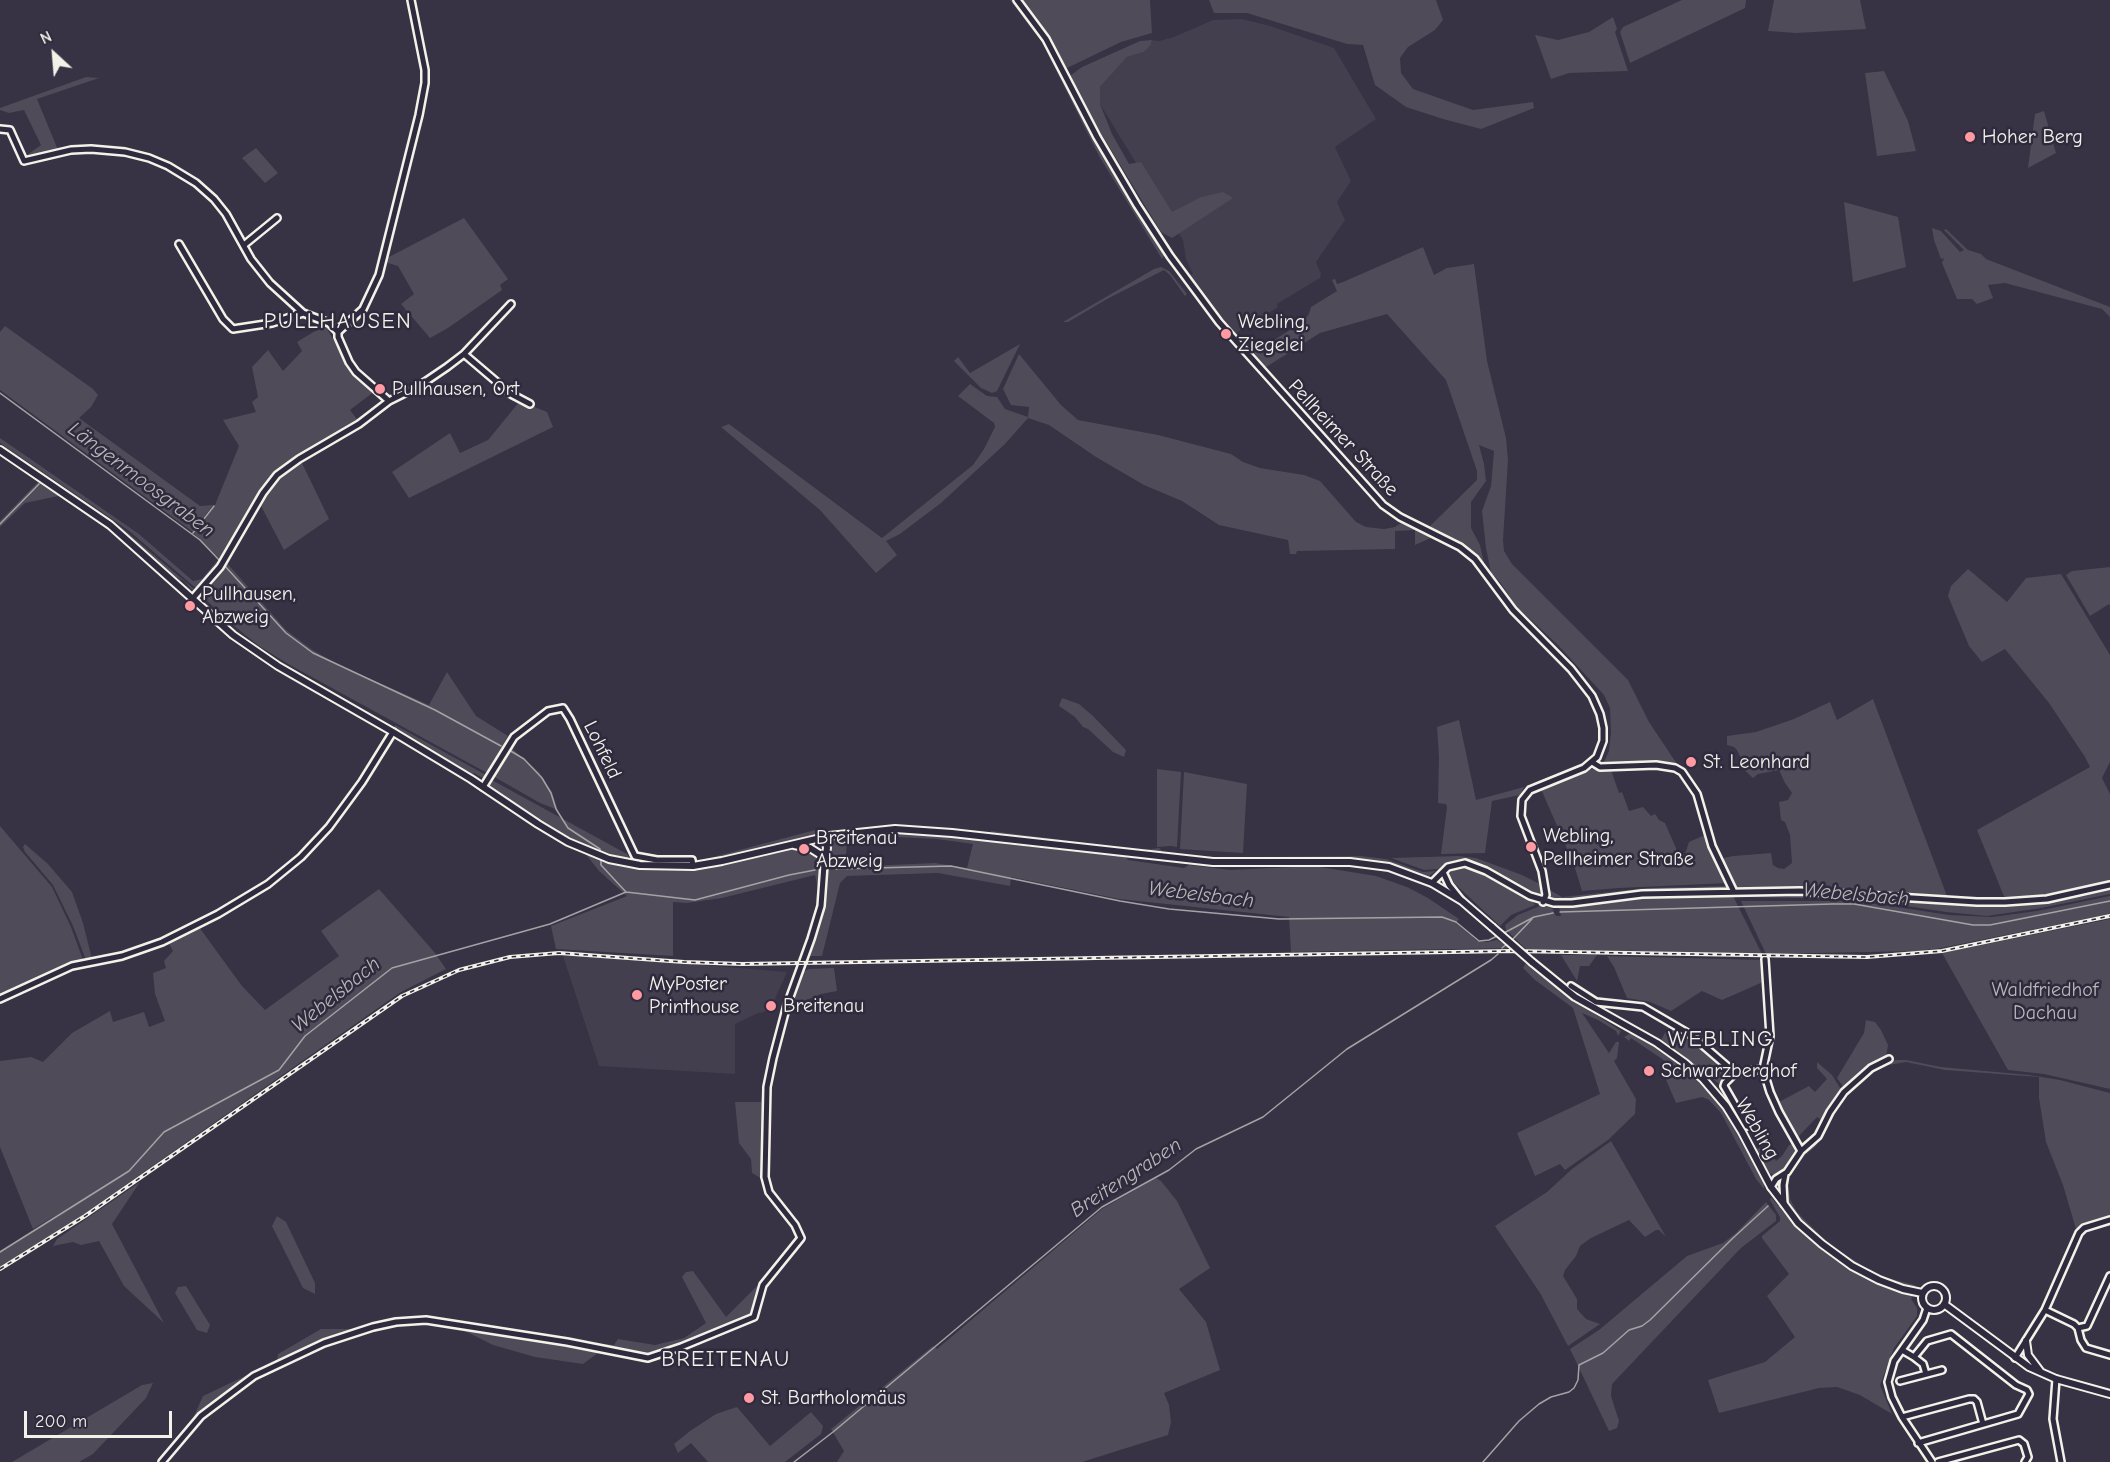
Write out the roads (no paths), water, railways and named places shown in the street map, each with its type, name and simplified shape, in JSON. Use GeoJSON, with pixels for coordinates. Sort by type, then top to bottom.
{"type":"FeatureCollection","features":[{"type":"Feature","properties":{"kind":"main road","name":"Webling"},"geometry":{"type":"LineString","coordinates":[[0,450],[110,525],[234,635],[278,666],[393,732],[568,842],[605,857],[640,865],[693,866],[822,838],[883,830],[923,830],[1213,862],[1350,862],[1389,867],[1432,883],[1462,901],[1563,989],[1601,1013],[1657,1043],[1703,1079],[1726,1106],[1771,1187]]}},
{"type":"Feature","properties":{"kind":"main road"},"geometry":{"type":"LineString","coordinates":[[822,838],[821,855],[824,865]]}},
{"type":"Feature","properties":{"kind":"main road"},"geometry":{"type":"LineString","coordinates":[[822,838],[827,848],[824,865]]}},
{"type":"Feature","properties":{"kind":"main road"},"geometry":{"type":"LineString","coordinates":[[789,845],[810,848],[821,855]]}},
{"type":"Feature","properties":{"kind":"main road"},"geometry":{"type":"LineString","coordinates":[[1771,1187],[1804,1229],[1852,1266],[1879,1281],[1922,1293]]}},
{"type":"Feature","properties":{"kind":"main road"},"geometry":{"type":"LineString","coordinates":[[1939,1286],[1945,1292],[1944,1304],[1938,1309],[1927,1308],[1922,1302],[1922,1293],[1927,1287],[1939,1286]]}},
{"type":"Feature","properties":{"kind":"main road"},"geometry":{"type":"LineString","coordinates":[[1944,1304],[2015,1358],[2043,1374],[2110,1394]]}},
{"type":"Feature","properties":{"kind":"main road"},"geometry":{"type":"LineString","coordinates":[[2026,1341],[2030,1359],[2043,1374]]}},
{"type":"Feature","properties":{"kind":"street"},"geometry":{"type":"LineString","coordinates":[[338,332],[363,309],[374,288],[385,257],[423,95],[424,64],[411,0]]}},
{"type":"Feature","properties":{"kind":"street","name":"Pellheimer Straße"},"geometry":{"type":"LineString","coordinates":[[1017,0],[1046,39],[1097,137],[1137,205],[1170,256],[1219,322],[1375,498],[1400,517],[1468,553],[1513,610],[1571,669],[1587,689],[1598,707],[1603,728],[1601,749],[1592,762]]}},
{"type":"Feature","properties":{"kind":"street"},"geometry":{"type":"LineString","coordinates":[[0,129],[10,130],[24,161],[64,151],[91,149],[125,152],[168,166],[196,183],[226,214],[251,259],[270,284],[303,313],[329,323],[338,332],[349,362],[356,372],[389,401]]}},
{"type":"Feature","properties":{"kind":"street"},"geometry":{"type":"LineString","coordinates":[[243,245],[277,218]]}},
{"type":"Feature","properties":{"kind":"street"},"geometry":{"type":"LineString","coordinates":[[178,244],[223,319],[233,329],[272,323],[303,313]]}},
{"type":"Feature","properties":{"kind":"street"},"geometry":{"type":"LineString","coordinates":[[193,598],[220,567],[263,493],[277,475],[298,459],[359,424],[387,405],[389,401],[418,386],[464,354],[511,304]]}},
{"type":"Feature","properties":{"kind":"street"},"geometry":{"type":"LineString","coordinates":[[464,354],[510,394],[530,404]]}},
{"type":"Feature","properties":{"kind":"street","name":"Lohfeld"},"geometry":{"type":"LineString","coordinates":[[483,787],[507,744],[514,737],[548,711],[563,708],[635,856],[657,860],[692,860],[693,866]]}},
{"type":"Feature","properties":{"kind":"street"},"geometry":{"type":"LineString","coordinates":[[0,999],[72,966],[135,952],[187,930],[258,891],[307,852],[350,801],[393,732]]}},
{"type":"Feature","properties":{"kind":"street"},"geometry":{"type":"LineString","coordinates":[[1543,902],[1546,895],[1542,871],[1521,816],[1522,800],[1530,790],[1592,762],[1600,767],[1608,768],[1656,765],[1675,768],[1682,772],[1697,794],[1712,846],[1734,892]]}},
{"type":"Feature","properties":{"kind":"street"},"geometry":{"type":"LineString","coordinates":[[1432,883],[1455,864],[1465,863],[1476,866],[1543,902],[1563,903],[1642,894],[1800,891],[2005,902],[2047,898],[2110,885]]}},
{"type":"Feature","properties":{"kind":"street"},"geometry":{"type":"LineString","coordinates":[[162,1462],[201,1416],[255,1376],[324,1343],[374,1327],[396,1322],[426,1320],[612,1350],[648,1359],[754,1317],[763,1285],[801,1238],[795,1225],[769,1192],[765,1177],[767,1087],[787,1005],[809,947],[820,906],[824,865]]}},
{"type":"Feature","properties":{"kind":"street"},"geometry":{"type":"LineString","coordinates":[[1443,872],[1449,885],[1462,901]]}},
{"type":"Feature","properties":{"kind":"street","name":"Webling"},"geometry":{"type":"LineString","coordinates":[[1765,959],[1770,1036],[1763,1069],[1779,1112],[1802,1151]]}},
{"type":"Feature","properties":{"kind":"street","name":"Webling"},"geometry":{"type":"LineString","coordinates":[[1571,986],[1596,1002],[1643,1007],[1691,1035],[1735,1073]]}},
{"type":"Feature","properties":{"kind":"street","name":"Webling"},"geometry":{"type":"LineString","coordinates":[[1784,1204],[1785,1177],[1802,1151],[1818,1137],[1830,1112],[1844,1092],[1871,1068],[1889,1059]]}},
{"type":"Feature","properties":{"kind":"street","name":"Webling"},"geometry":{"type":"LineString","coordinates":[[1747,1126],[1724,1086],[1726,1080],[1735,1073],[1763,1069]]}},
{"type":"Feature","properties":{"kind":"street","name":"Webling"},"geometry":{"type":"LineString","coordinates":[[1771,1187],[1776,1179],[1785,1177]]}},
{"type":"Feature","properties":{"kind":"street"},"geometry":{"type":"LineString","coordinates":[[2015,1358],[2044,1310],[2079,1233],[2084,1228],[2110,1220]]}},
{"type":"Feature","properties":{"kind":"street"},"geometry":{"type":"LineString","coordinates":[[2078,1328],[2087,1326],[2110,1276]]}},
{"type":"Feature","properties":{"kind":"street"},"geometry":{"type":"LineString","coordinates":[[1927,1308],[1923,1320],[1889,1372],[1888,1382],[1892,1397],[1902,1417],[1932,1462]]}},
{"type":"Feature","properties":{"kind":"street"},"geometry":{"type":"LineString","coordinates":[[2044,1310],[2074,1324],[2086,1348],[2110,1355]]}},
{"type":"Feature","properties":{"kind":"street"},"geometry":{"type":"LineString","coordinates":[[1914,1358],[1927,1341],[1951,1334],[2016,1385],[2027,1390],[2029,1394],[2018,1414],[1918,1443]]}},
{"type":"Feature","properties":{"kind":"street"},"geometry":{"type":"LineString","coordinates":[[1902,1350],[1923,1364],[1926,1374]]}},
{"type":"Feature","properties":{"kind":"street"},"geometry":{"type":"LineString","coordinates":[[1900,1381],[1942,1370]]}},
{"type":"Feature","properties":{"kind":"street"},"geometry":{"type":"LineString","coordinates":[[2056,1379],[2054,1419],[2061,1462]]}},
{"type":"Feature","properties":{"kind":"street"},"geometry":{"type":"LineString","coordinates":[[1902,1417],[1974,1399],[1977,1402],[1983,1424]]}},
{"type":"Feature","properties":{"kind":"street"},"geometry":{"type":"LineString","coordinates":[[1938,1462],[2019,1440],[2024,1444],[2028,1457],[2025,1462]]}},
{"type":"Feature","properties":{"kind":"waterway","name":"Längenmoosgraben"},"geometry":{"type":"LineString","coordinates":[[0,393],[200,540],[221,562]]}},
{"type":"Feature","properties":{"kind":"waterway"},"geometry":{"type":"LineString","coordinates":[[0,524],[39,484]]}},
{"type":"Feature","properties":{"kind":"waterway"},"geometry":{"type":"LineString","coordinates":[[193,533],[214,506]]}},
{"type":"Feature","properties":{"kind":"waterway","name":"Längenmoosgraben"},"geometry":{"type":"LineString","coordinates":[[224,565],[286,633],[313,653],[435,710],[501,746]]}},
{"type":"Feature","properties":{"kind":"waterway","name":"Längenmoosgraben"},"geometry":{"type":"LineString","coordinates":[[509,750],[524,759],[542,778],[551,793],[556,809],[568,828],[600,849],[600,853]]}},
{"type":"Feature","properties":{"kind":"waterway","name":"Längenmoosgraben"},"geometry":{"type":"LineString","coordinates":[[601,858],[601,865],[626,892]]}},
{"type":"Feature","properties":{"kind":"waterway","name":"Webelsbach"},"geometry":{"type":"LineString","coordinates":[[836,869],[951,866],[1169,909],[1279,919],[1442,917],[1456,922],[1479,941],[1497,936]]}},
{"type":"Feature","properties":{"kind":"waterway","name":"Webelsbach"},"geometry":{"type":"LineString","coordinates":[[0,1252],[129,1171],[164,1132],[279,1070],[305,1036],[392,968],[550,924],[626,892],[695,900],[815,870]]}},
{"type":"Feature","properties":{"kind":"waterway","name":"Webelsbach"},"geometry":{"type":"LineString","coordinates":[[1560,912],[1854,904],[1973,925],[1990,925],[2110,901]]}},
{"type":"Feature","properties":{"kind":"waterway","name":"Breitengraben"},"geometry":{"type":"LineString","coordinates":[[1504,933],[1534,917],[1553,913]]}},
{"type":"Feature","properties":{"kind":"waterway","name":"Breitengraben"},"geometry":{"type":"LineString","coordinates":[[1512,940],[1532,919]]}},
{"type":"Feature","properties":{"kind":"waterway","name":"Breitengraben"},"geometry":{"type":"LineString","coordinates":[[1502,948],[1508,943]]}},
{"type":"Feature","properties":{"kind":"waterway","name":"Breitengraben"},"geometry":{"type":"LineString","coordinates":[[794,1462],[1102,1207],[1169,1170],[1196,1149],[1263,1117],[1347,1049],[1498,954]]}},
{"type":"Feature","properties":{"kind":"waterway"},"geometry":{"type":"LineString","coordinates":[[1483,1462],[1519,1421],[1539,1404],[1574,1388],[1578,1380],[1579,1365],[1603,1353],[1629,1330],[1642,1326],[1650,1320],[1768,1206]]}},
{"type":"Feature","properties":{"kind":"railway"},"geometry":{"type":"LineString","coordinates":[[0,1269],[85,1216],[402,996],[459,970],[510,957],[559,953],[742,964],[1510,951],[1867,957],[1942,951],[2110,916]]}},
{"type":"Feature","properties":{"kind":"place","name":"Hoher Berg"},"geometry":{"type":"Point","coordinates":[1970,137]}},
{"type":"Feature","properties":{"kind":"place","name":"Webling, Ziegelei"},"geometry":{"type":"Point","coordinates":[1226,334]}},
{"type":"Feature","properties":{"kind":"place","name":"Pullhausen, Ort"},"geometry":{"type":"Point","coordinates":[380,389]}},
{"type":"Feature","properties":{"kind":"place","name":"Pullhausen, Abzweig"},"geometry":{"type":"Point","coordinates":[190,606]}},
{"type":"Feature","properties":{"kind":"place","name":"St. Leonhard"},"geometry":{"type":"Point","coordinates":[1691,762]}},
{"type":"Feature","properties":{"kind":"place","name":"Webling, Pellheimer Straße"},"geometry":{"type":"Point","coordinates":[1531,847]}},
{"type":"Feature","properties":{"kind":"place","name":"Breitenau Abzweig"},"geometry":{"type":"Point","coordinates":[804,849]}},
{"type":"Feature","properties":{"kind":"place","name":"MyPoster Printhouse"},"geometry":{"type":"Point","coordinates":[637,995]}},
{"type":"Feature","properties":{"kind":"place","name":"Breitenau"},"geometry":{"type":"Point","coordinates":[771,1006]}},
{"type":"Feature","properties":{"kind":"place","name":"Schwarzberghof"},"geometry":{"type":"Point","coordinates":[1649,1071]}},
{"type":"Feature","properties":{"kind":"place","name":"St. Bartholomäus"},"geometry":{"type":"Point","coordinates":[749,1398]}},
{"type":"Feature","properties":{"kind":"district","name":"PULLHAUSEN"},"geometry":{"type":"Point","coordinates":[338,322]}},
{"type":"Feature","properties":{"kind":"district","name":"WEBLING"},"geometry":{"type":"Point","coordinates":[1721,1040]}},
{"type":"Feature","properties":{"kind":"district","name":"BREITENAU"},"geometry":{"type":"Point","coordinates":[726,1360]}},
{"type":"Feature","properties":{"kind":"park label","name":"Waldfriedhof Dachau"},"geometry":{"type":"Point","coordinates":[2045,1002]}}]}
